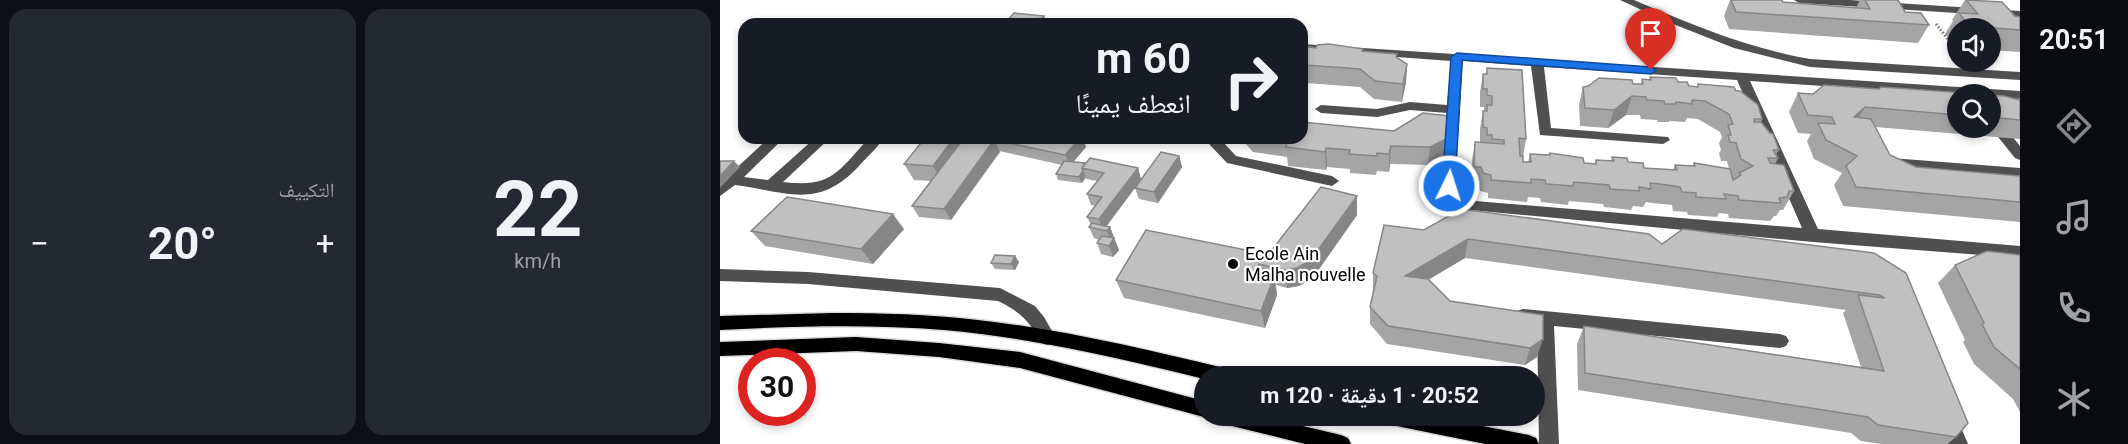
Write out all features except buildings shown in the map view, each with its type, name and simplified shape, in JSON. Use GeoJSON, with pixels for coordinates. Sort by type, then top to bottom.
{"type":"FeatureCollection","features":[{"type":"Feature","properties":{"kind":"main road"},"geometry":{"type":"LineString","coordinates":[[720,323],[862,320],[944,323],[1105,347],[1194,369]]}},
{"type":"Feature","properties":{"kind":"main road"},"geometry":{"type":"LineString","coordinates":[[720,349],[856,344],[939,350],[1009,359],[1194,406]]}},
{"type":"Feature","properties":{"kind":"main road"},"geometry":{"type":"LineString","coordinates":[[1268,426],[1341,444]]}},
{"type":"Feature","properties":{"kind":"main road"},"geometry":{"type":"LineString","coordinates":[[1441,426],[1529,444]]}},
{"type":"Feature","properties":{"kind":"street"},"geometry":{"type":"LineString","coordinates":[[1625,0],[1720,42],[1782,59],[1810,63],[2020,76]]}},
{"type":"Feature","properties":{"kind":"street"},"geometry":{"type":"LineString","coordinates":[[1799,0],[2020,14]]}},
{"type":"Feature","properties":{"kind":"street"},"geometry":{"type":"LineString","coordinates":[[1308,47],[1947,91]]}},
{"type":"Feature","properties":{"kind":"street"},"geometry":{"type":"LineString","coordinates":[[1457,57],[1449,186],[1455,200],[1475,206],[2020,252]]}},
{"type":"Feature","properties":{"kind":"street"},"geometry":{"type":"LineString","coordinates":[[1537,62],[1545,132],[1663,140]]}},
{"type":"Feature","properties":{"kind":"street"},"geometry":{"type":"LineString","coordinates":[[1742,77],[1813,236]]}},
{"type":"Feature","properties":{"kind":"street"},"geometry":{"type":"LineString","coordinates":[[2001,94],[2020,95]]}},
{"type":"Feature","properties":{"kind":"street"},"geometry":{"type":"LineString","coordinates":[[1321,109],[1377,113],[1410,106],[1453,110]]}},
{"type":"Feature","properties":{"kind":"street"},"geometry":{"type":"LineString","coordinates":[[2001,132],[2020,155]]}},
{"type":"Feature","properties":{"kind":"street"},"geometry":{"type":"LineString","coordinates":[[720,192],[771,144]]}},
{"type":"Feature","properties":{"kind":"street"},"geometry":{"type":"LineString","coordinates":[[771,185],[816,144]]}},
{"type":"Feature","properties":{"kind":"street"},"geometry":{"type":"LineString","coordinates":[[733,180],[822,188],[840,175],[871,144]]}},
{"type":"Feature","properties":{"kind":"street"},"geometry":{"type":"LineString","coordinates":[[1217,144],[1232,160],[1332,181]]}},
{"type":"Feature","properties":{"kind":"street"},"geometry":{"type":"LineString","coordinates":[[1892,163],[2020,173]]}},
{"type":"Feature","properties":{"kind":"street"},"geometry":{"type":"LineString","coordinates":[[1870,241],[1880,262]]}},
{"type":"Feature","properties":{"kind":"street"},"geometry":{"type":"LineString","coordinates":[[720,275],[808,278],[1000,295],[1021,304],[1037,317],[1047,338]]}},
{"type":"Feature","properties":{"kind":"street"},"geometry":{"type":"LineString","coordinates":[[1511,315],[1780,341]]}},
{"type":"Feature","properties":{"kind":"street"},"geometry":{"type":"LineString","coordinates":[[1545,318],[1549,444]]}},
{"type":"Feature","properties":{"kind":"street"},"geometry":{"type":"LineString","coordinates":[[1940,401],[1958,444]]}},
{"type":"Feature","properties":{"kind":"place","name":"Ecole Ain Malha nouvelle"},"geometry":{"type":"Point","coordinates":[1233,264]}},
{"type":"Feature","properties":{"kind":"route"},"geometry":{"type":"LineString","coordinates":[[1449,186],[1457,57],[1651,70]]}}]}
